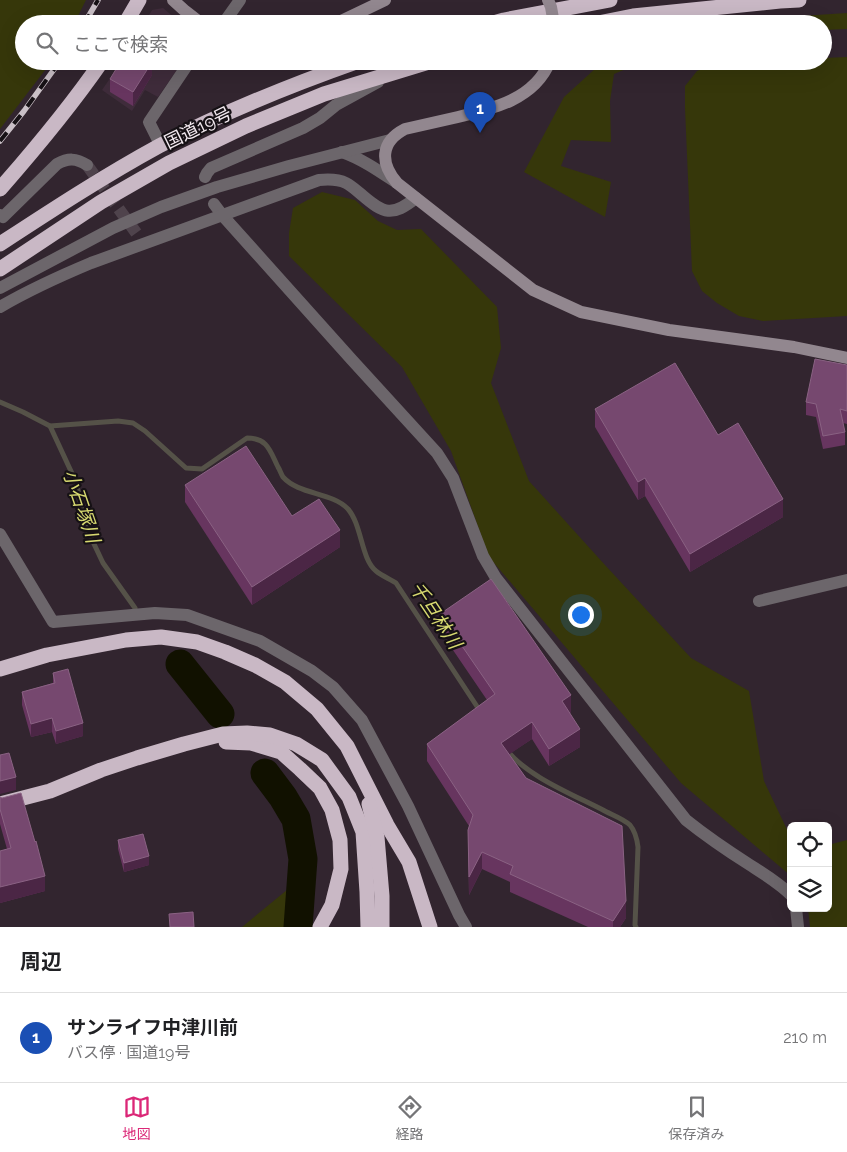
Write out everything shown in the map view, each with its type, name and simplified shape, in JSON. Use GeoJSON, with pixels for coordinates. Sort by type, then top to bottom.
{"type":"FeatureCollection","features":[{"type":"Feature","properties":{"kind":"highway"},"geometry":{"type":"LineString","coordinates":[[130,15],[139,0]]}},
{"type":"Feature","properties":{"kind":"highway"},"geometry":{"type":"LineString","coordinates":[[530,15],[610,0]]}},
{"type":"Feature","properties":{"kind":"highway"},"geometry":{"type":"LineString","coordinates":[[643,15],[799,0]]}},
{"type":"Feature","properties":{"kind":"highway"},"geometry":{"type":"LineString","coordinates":[[0,189],[59,119],[96,70]]}},
{"type":"Feature","properties":{"kind":"highway","name":"国道19号"},"geometry":{"type":"LineString","coordinates":[[0,244],[93,184],[160,146],[234,110],[333,70]]}},
{"type":"Feature","properties":{"kind":"highway","name":"国道19号"},"geometry":{"type":"LineString","coordinates":[[0,269],[101,202],[169,163],[246,126],[324,94],[402,70]]}},
{"type":"Feature","properties":{"kind":"highway"},"geometry":{"type":"LineString","coordinates":[[0,669],[47,655],[126,640],[160,637],[197,642],[225,652],[285,682],[317,709],[347,746],[408,862],[430,927]]}},
{"type":"Feature","properties":{"kind":"highway"},"geometry":{"type":"LineString","coordinates":[[0,804],[50,790],[137,758],[196,741],[224,734],[270,734],[296,744],[322,760],[349,797],[363,832],[368,892],[368,927]]}},
{"type":"Feature","properties":{"kind":"highway"},"geometry":{"type":"LineString","coordinates":[[196,741],[251,743],[281,752],[320,788],[332,810],[340,840],[341,869],[332,905],[320,927]]}},
{"type":"Feature","properties":{"kind":"highway"},"geometry":{"type":"LineString","coordinates":[[363,778],[377,836],[382,896],[382,927]]}},
{"type":"Feature","properties":{"kind":"street"},"geometry":{"type":"LineString","coordinates":[[173,0],[190,15]]}},
{"type":"Feature","properties":{"kind":"street"},"geometry":{"type":"LineString","coordinates":[[229,15],[240,0]]}},
{"type":"Feature","properties":{"kind":"street"},"geometry":{"type":"LineString","coordinates":[[354,15],[385,0]]}},
{"type":"Feature","properties":{"kind":"street"},"geometry":{"type":"LineString","coordinates":[[548,0],[552,15]]}},
{"type":"Feature","properties":{"kind":"street"},"geometry":{"type":"LineString","coordinates":[[160,146],[149,122],[184,70]]}},
{"type":"Feature","properties":{"kind":"street"},"geometry":{"type":"LineString","coordinates":[[205,177],[211,168],[303,128],[344,101],[402,70]]}},
{"type":"Feature","properties":{"kind":"street"},"geometry":{"type":"LineString","coordinates":[[397,183],[386,167],[386,150],[390,140],[396,134],[405,129],[483,111],[504,104],[523,94],[539,80],[546,70]]}},
{"type":"Feature","properties":{"kind":"street"},"geometry":{"type":"LineString","coordinates":[[0,288],[113,228],[161,207],[288,166],[390,140]]}},
{"type":"Feature","properties":{"kind":"street"},"geometry":{"type":"LineString","coordinates":[[342,152],[354,156],[397,183],[533,290],[581,312],[669,330],[794,347],[847,358]]}},
{"type":"Feature","properties":{"kind":"street"},"geometry":{"type":"LineString","coordinates":[[20,231],[1,216],[57,164],[64,160],[73,159],[87,165]]}},
{"type":"Feature","properties":{"kind":"street"},"geometry":{"type":"LineString","coordinates":[[0,307],[56,278],[140,239],[223,216],[319,180],[329,179],[347,183],[376,207],[384,210],[400,210],[416,198]]}},
{"type":"Feature","properties":{"kind":"street"},"geometry":{"type":"LineString","coordinates":[[214,204],[352,360],[437,452],[453,478],[483,556],[496,578],[686,820],[787,892]]}},
{"type":"Feature","properties":{"kind":"street"},"geometry":{"type":"LineString","coordinates":[[0,534],[53,622],[154,613],[187,615],[260,641],[312,671],[333,687],[362,720],[408,806],[455,908],[466,927]]}},
{"type":"Feature","properties":{"kind":"street"},"geometry":{"type":"LineString","coordinates":[[759,601],[847,580]]}},
{"type":"Feature","properties":{"kind":"street"},"geometry":{"type":"LineString","coordinates":[[796,912],[798,927]]}},
{"type":"Feature","properties":{"kind":"shaded area"},"geometry":{"type":"Polygon","coordinates":[[[0,0],[86,0],[78,15],[15,15],[15,70],[45,70],[0,129],[0,0]]]}},
{"type":"Feature","properties":{"kind":"shaded area"},"geometry":{"type":"Polygon","coordinates":[[[163,8],[171,15],[149,15],[152,10],[163,8]]]}},
{"type":"Feature","properties":{"kind":"shaded area"},"geometry":{"type":"Polygon","coordinates":[[[847,13],[847,29],[832,30],[832,15],[816,15],[847,13]]]}},
{"type":"Feature","properties":{"kind":"shaded area"},"geometry":{"type":"Polygon","coordinates":[[[847,57],[847,316],[763,321],[739,316],[717,303],[702,291],[692,271],[685,86],[700,70],[832,70],[832,58],[847,57]]]}},
{"type":"Feature","properties":{"kind":"shaded area"},"geometry":{"type":"Polygon","coordinates":[[[116,70],[177,70],[158,97],[145,90],[132,111],[102,90],[116,70]]]}},
{"type":"Feature","properties":{"kind":"shaded area"},"geometry":{"type":"Polygon","coordinates":[[[594,70],[624,70],[614,74],[610,101],[611,142],[571,140],[561,166],[611,182],[605,217],[524,172],[564,97],[594,70]]]}},
{"type":"Feature","properties":{"kind":"shaded area"},"geometry":{"type":"Polygon","coordinates":[[[322,192],[355,200],[378,221],[397,230],[421,229],[497,307],[501,348],[491,383],[529,481],[691,658],[749,691],[764,781],[787,830],[787,873],[681,783],[489,557],[451,451],[402,367],[289,256],[289,233],[293,208],[322,192]]]}},
{"type":"Feature","properties":{"kind":"shaded area"},"geometry":{"type":"Polygon","coordinates":[[[847,840],[847,927],[810,927],[808,912],[832,912],[832,844],[847,840]]]}},
{"type":"Feature","properties":{"kind":"shaded area"},"geometry":{"type":"Polygon","coordinates":[[[293,885],[290,927],[242,927],[293,885]]]}},
{"type":"Feature","properties":{"kind":"building"},"geometry":{"type":"Polygon","coordinates":[[[116,70],[147,70],[133,92],[110,79],[116,70]]]}},
{"type":"Feature","properties":{"kind":"building"},"geometry":{"type":"Polygon","coordinates":[[[815,359],[847,365],[847,411],[840,409],[845,432],[823,436],[816,404],[806,402],[815,359]]]}},
{"type":"Feature","properties":{"kind":"building"},"geometry":{"type":"Polygon","coordinates":[[[675,363],[718,435],[738,423],[783,499],[690,554],[645,478],[638,482],[595,409],[675,363]]]}},
{"type":"Feature","properties":{"kind":"building"},"geometry":{"type":"Polygon","coordinates":[[[246,446],[292,516],[319,499],[340,530],[252,587],[185,485],[246,446]]]}},
{"type":"Feature","properties":{"kind":"building"},"geometry":{"type":"Polygon","coordinates":[[[491,579],[571,695],[562,701],[580,729],[549,749],[532,722],[501,743],[526,778],[622,826],[626,901],[613,921],[510,874],[513,866],[482,852],[469,877],[468,830],[473,815],[427,744],[495,694],[440,614],[491,579]]]}},
{"type":"Feature","properties":{"kind":"building"},"geometry":{"type":"Polygon","coordinates":[[[68,669],[83,723],[56,731],[52,718],[31,724],[22,692],[55,683],[53,673],[68,669]]]}},
{"type":"Feature","properties":{"kind":"building"},"geometry":{"type":"Polygon","coordinates":[[[9,753],[16,777],[0,781],[0,755],[9,753]]]}},
{"type":"Feature","properties":{"kind":"building"},"geometry":{"type":"Polygon","coordinates":[[[21,793],[45,876],[0,887],[0,851],[11,848],[0,809],[0,797],[21,793]]]}},
{"type":"Feature","properties":{"kind":"building"},"geometry":{"type":"Polygon","coordinates":[[[143,834],[149,856],[124,863],[118,840],[143,834]]]}},
{"type":"Feature","properties":{"kind":"building"},"geometry":{"type":"Polygon","coordinates":[[[193,912],[194,927],[170,927],[169,914],[193,912]]]}},
{"type":"Feature","properties":{"kind":"waterway","name":"千旦林川"},"geometry":{"type":"LineString","coordinates":[[0,402],[50,426],[118,421],[133,423],[145,431],[186,468],[202,469],[247,438],[260,440],[267,446],[283,477],[290,483],[306,491],[333,499],[348,509],[353,516],[371,566],[378,573],[396,583],[480,711]]}},
{"type":"Feature","properties":{"kind":"waterway","name":"小石塚川"},"geometry":{"type":"LineString","coordinates":[[50,426],[76,482],[86,527],[103,563],[135,608]]}},
{"type":"Feature","properties":{"kind":"waterway","name":"小石塚川"},"geometry":{"type":"LineString","coordinates":[[180,664],[220,714]]}},
{"type":"Feature","properties":{"kind":"waterway","name":"千旦林川"},"geometry":{"type":"LineString","coordinates":[[506,749],[515,759],[538,776],[621,819],[632,827],[636,835],[638,847],[636,927]]}},
{"type":"Feature","properties":{"kind":"waterway","name":"小石塚川"},"geometry":{"type":"LineString","coordinates":[[265,773],[283,797],[296,819],[303,859],[298,927]]}},
{"type":"Feature","properties":{"kind":"tunnel"},"geometry":{"type":"LineString","coordinates":[[87,165],[137,234]]}},
{"type":"Feature","properties":{"kind":"railway"},"geometry":{"type":"LineString","coordinates":[[89,15],[98,0]]}},
{"type":"Feature","properties":{"kind":"railway"},"geometry":{"type":"LineString","coordinates":[[0,141],[54,70]]}},
{"type":"Feature","properties":{"kind":"place","name":"サンライフ中津川前"},"geometry":{"type":"Point","coordinates":[480,133]}}]}
